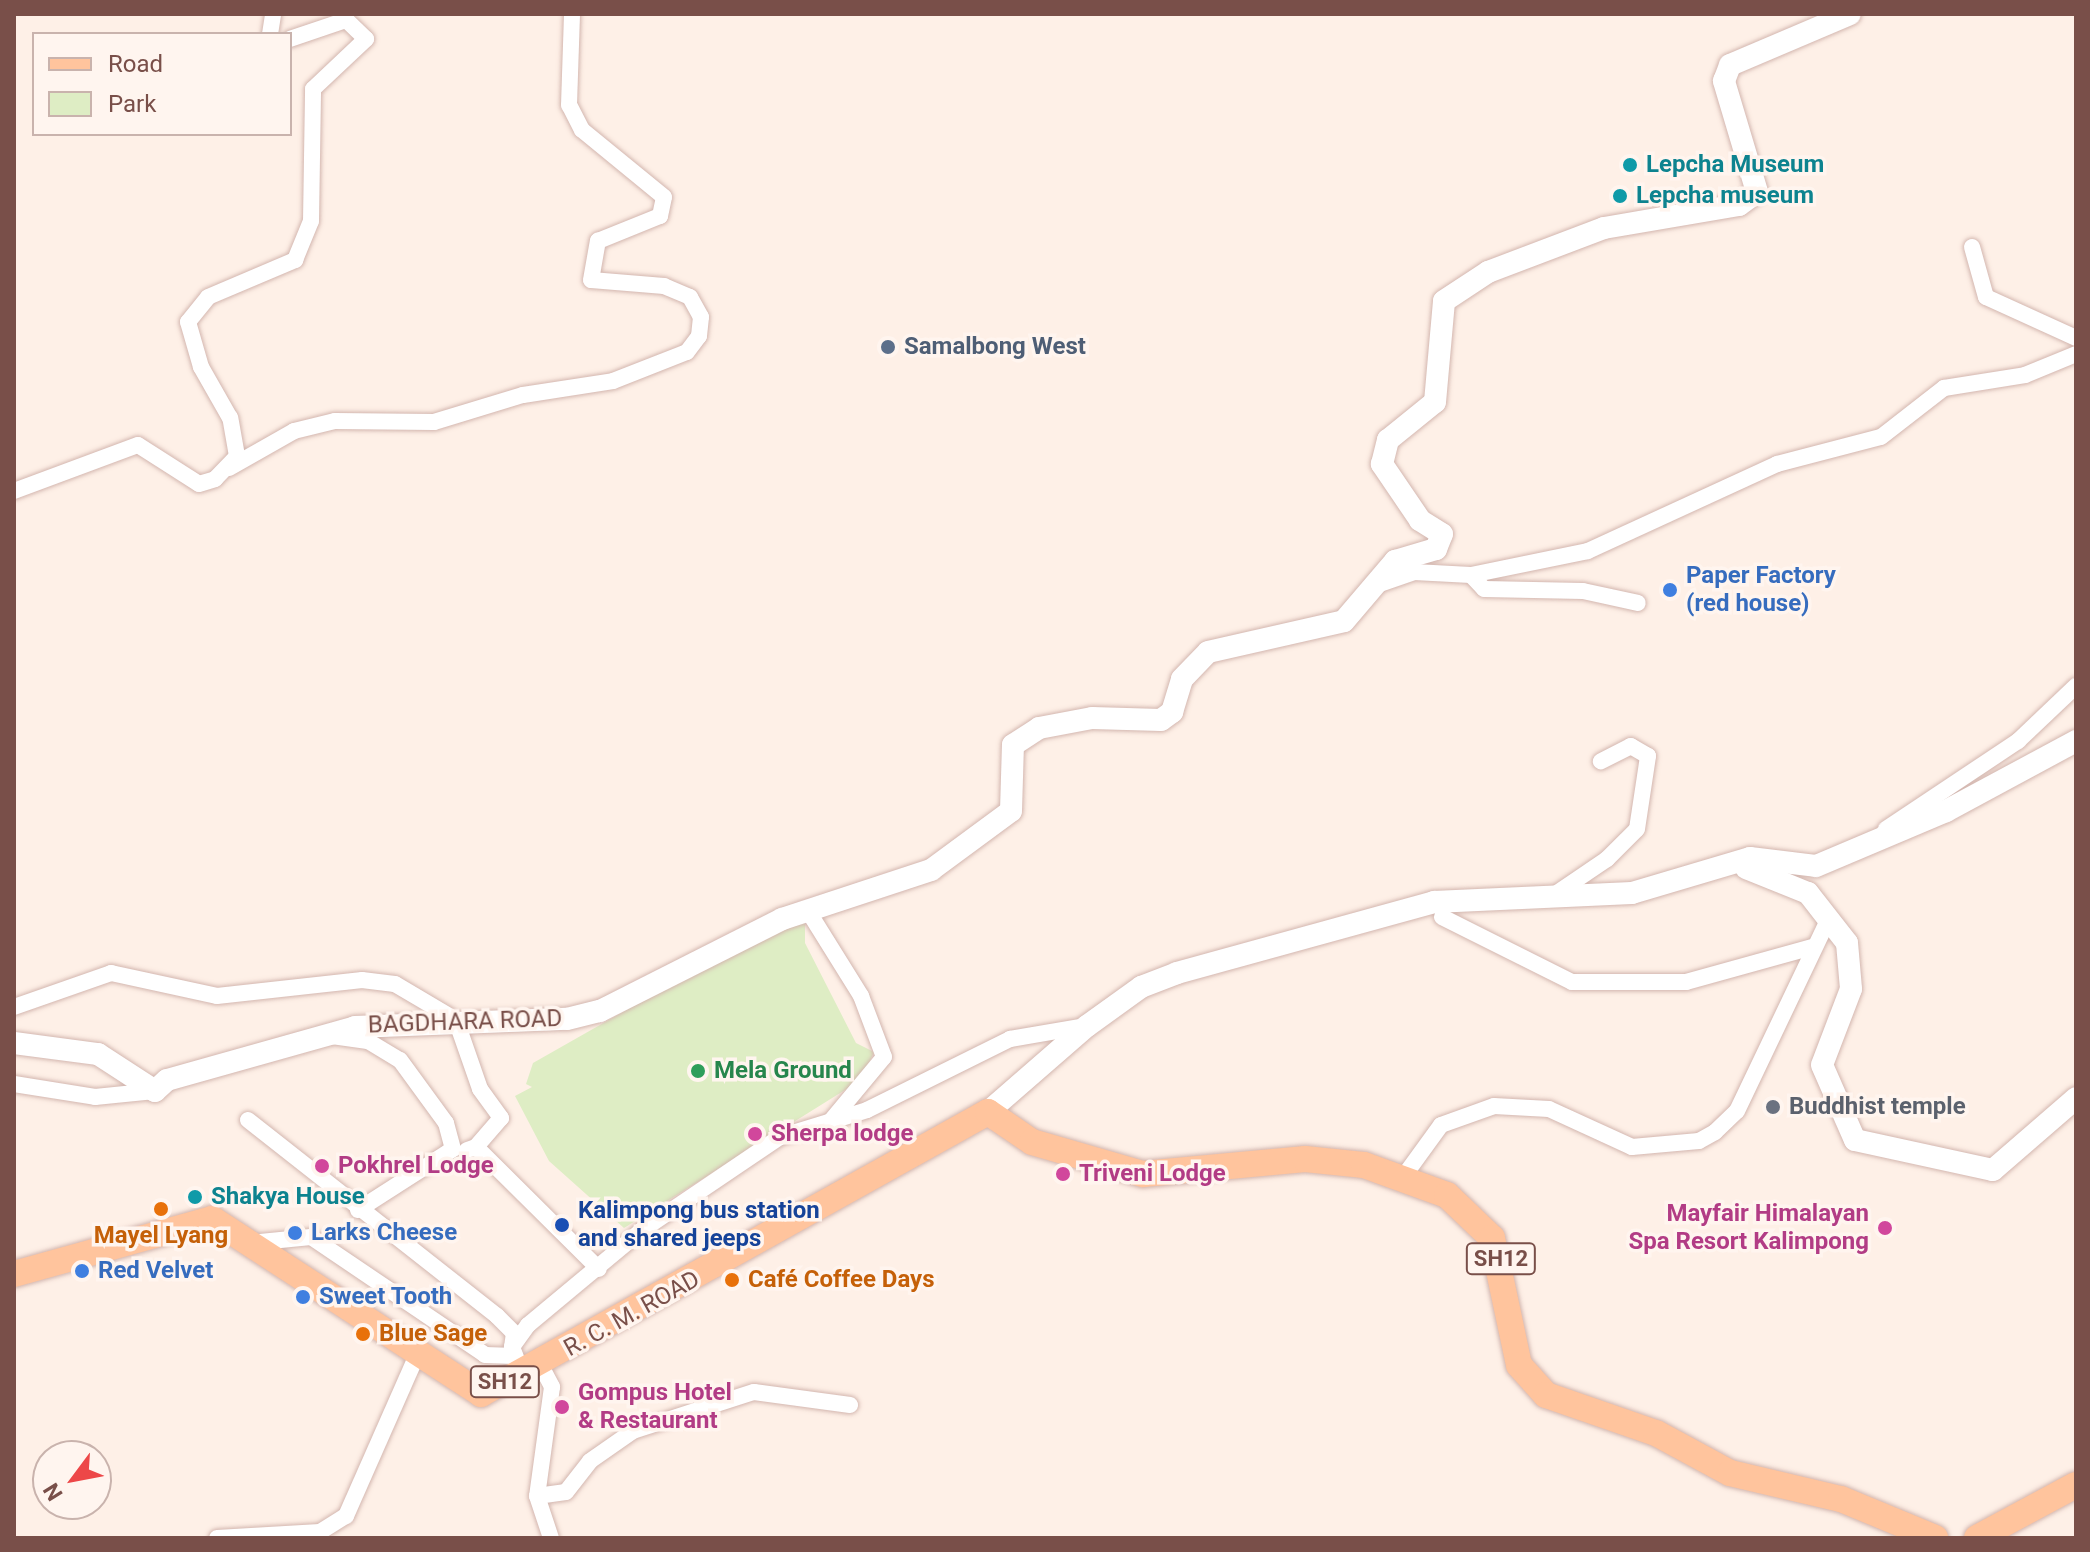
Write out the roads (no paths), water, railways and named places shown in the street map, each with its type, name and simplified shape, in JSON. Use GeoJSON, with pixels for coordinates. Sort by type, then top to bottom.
{"type":"FeatureCollection","features":[{"type":"Feature","properties":{"kind":"main road","name":"SH12"},"geometry":{"type":"LineString","coordinates":[[988,1112],[1032,1142],[1143,1174],[1305,1159],[1404,1176],[1447,1195],[1492,1238],[1519,1365],[1546,1395],[1656,1433],[1763,1486],[1841,1499],[1935,1538]]}},
{"type":"Feature","properties":{"kind":"main road","name":"R. C. M. ROAD"},"geometry":{"type":"LineString","coordinates":[[14,1274],[212,1219],[481,1394],[522,1360],[988,1112]]}},
{"type":"Feature","properties":{"kind":"main road"},"geometry":{"type":"LineString","coordinates":[[1977,1538],[2076,1485]]}},
{"type":"Feature","properties":{"kind":"street"},"geometry":{"type":"LineString","coordinates":[[14,491],[138,445],[186,481],[215,479],[294,431],[335,421],[434,422],[523,395],[613,381],[687,352],[699,336],[701,317],[690,297],[664,286],[591,280],[598,241],[660,216],[664,197],[582,130],[569,105],[572,14]]}},
{"type":"Feature","properties":{"kind":"street"},"geometry":{"type":"LineString","coordinates":[[1376,585],[1395,561],[1436,549],[1442,534],[1420,520],[1382,464],[1388,440],[1435,402],[1444,301],[1488,272],[1604,228],[1748,199],[1757,192],[1756,176],[1729,109],[1724,81],[1730,65],[1850,14]]}},
{"type":"Feature","properties":{"kind":"street"},"geometry":{"type":"LineString","coordinates":[[229,468],[237,436],[190,340],[188,322],[208,297],[295,260],[311,221],[313,89],[366,39],[346,20],[292,38]]}},
{"type":"Feature","properties":{"kind":"street"},"geometry":{"type":"LineString","coordinates":[[1972,247],[1986,297],[2076,338]]}},
{"type":"Feature","properties":{"kind":"street"},"geometry":{"type":"LineString","coordinates":[[1376,585],[1414,572],[1471,575],[1605,545],[1777,464],[1881,437],[1944,388],[2025,375],[2076,354]]}},
{"type":"Feature","properties":{"kind":"street"},"geometry":{"type":"LineString","coordinates":[[1471,575],[1484,589],[1583,591],[1638,603]]}},
{"type":"Feature","properties":{"kind":"street","name":"BAGDHARA ROAD"},"geometry":{"type":"LineString","coordinates":[[155,1091],[167,1080],[322,1035],[456,1020],[567,1019],[600,1011],[736,939],[931,870],[1011,811],[1013,745],[1039,728],[1092,718],[1161,720],[1172,712],[1182,679],[1208,652],[1344,621],[1376,585]]}},
{"type":"Feature","properties":{"kind":"street"},"geometry":{"type":"LineString","coordinates":[[1855,851],[2018,741],[2076,686]]}},
{"type":"Feature","properties":{"kind":"street"},"geometry":{"type":"LineString","coordinates":[[988,1112],[1087,1026],[1141,987],[1337,923],[1434,902],[1632,893],[1750,858],[1816,866],[1855,851],[2076,741]]}},
{"type":"Feature","properties":{"kind":"street"},"geometry":{"type":"LineString","coordinates":[[1550,898],[1615,854],[1637,829],[1648,756],[1631,746],[1601,761]]}},
{"type":"Feature","properties":{"kind":"street"},"geometry":{"type":"LineString","coordinates":[[1725,867],[1779,878],[1808,893],[1847,943],[1851,989],[1822,1065],[1855,1140],[1993,1170],[2076,1098]]}},
{"type":"Feature","properties":{"kind":"street"},"geometry":{"type":"LineString","coordinates":[[810,914],[861,996],[884,1057],[829,1123]]}},
{"type":"Feature","properties":{"kind":"street"},"geometry":{"type":"LineString","coordinates":[[1442,917],[1572,982],[1686,982],[1812,947]]}},
{"type":"Feature","properties":{"kind":"street"},"geometry":{"type":"LineString","coordinates":[[1404,1176],[1441,1125],[1494,1106],[1549,1109],[1632,1147],[1699,1141],[1715,1132],[1737,1111],[1812,947],[1828,920]]}},
{"type":"Feature","properties":{"kind":"street"},"geometry":{"type":"LineString","coordinates":[[14,1007],[111,973],[217,996],[362,980],[418,992],[456,1020],[480,1089],[501,1118],[476,1147],[449,1156],[358,1210]]}},
{"type":"Feature","properties":{"kind":"street"},"geometry":{"type":"LineString","coordinates":[[522,1360],[528,1325],[706,1183],[780,1137],[829,1123],[1010,1039],[1087,1026]]}},
{"type":"Feature","properties":{"kind":"street"},"geometry":{"type":"LineString","coordinates":[[322,1035],[368,1041],[400,1060],[446,1123],[449,1156]]}},
{"type":"Feature","properties":{"kind":"street"},"geometry":{"type":"LineString","coordinates":[[14,1043],[67,1044],[98,1054],[155,1091]]}},
{"type":"Feature","properties":{"kind":"street"},"geometry":{"type":"LineString","coordinates":[[14,1084],[95,1097],[155,1091]]}},
{"type":"Feature","properties":{"kind":"street"},"geometry":{"type":"LineString","coordinates":[[248,1120],[358,1210],[497,1316],[514,1333],[522,1360],[552,1387],[537,1496],[551,1538]]}},
{"type":"Feature","properties":{"kind":"street"},"geometry":{"type":"LineString","coordinates":[[476,1147],[599,1269]]}},
{"type":"Feature","properties":{"kind":"street"},"geometry":{"type":"LineString","coordinates":[[250,1243],[311,1237],[485,1355],[522,1360]]}},
{"type":"Feature","properties":{"kind":"street"},"geometry":{"type":"LineString","coordinates":[[217,1538],[320,1532],[346,1516],[418,1353]]}},
{"type":"Feature","properties":{"kind":"street"},"geometry":{"type":"LineString","coordinates":[[537,1496],[566,1492],[590,1461],[633,1431],[754,1392],[850,1405]]}},
{"type":"Feature","properties":{"kind":"place","name":"Lepcha Museum"},"geometry":{"type":"Point","coordinates":[1630,165]}},
{"type":"Feature","properties":{"kind":"place","name":"Lepcha museum"},"geometry":{"type":"Point","coordinates":[1620,196]}},
{"type":"Feature","properties":{"kind":"place","name":"Samalbong West"},"geometry":{"type":"Point","coordinates":[888,347]}},
{"type":"Feature","properties":{"kind":"place","name":"Paper Factory (red house)"},"geometry":{"type":"Point","coordinates":[1670,590]}},
{"type":"Feature","properties":{"kind":"place","name":"Mela Ground"},"geometry":{"type":"Point","coordinates":[698,1071]}},
{"type":"Feature","properties":{"kind":"place","name":"Buddhist temple"},"geometry":{"type":"Point","coordinates":[1773,1107]}},
{"type":"Feature","properties":{"kind":"place","name":"Sherpa lodge"},"geometry":{"type":"Point","coordinates":[755,1134]}},
{"type":"Feature","properties":{"kind":"place","name":"Pokhrel Lodge"},"geometry":{"type":"Point","coordinates":[322,1166]}},
{"type":"Feature","properties":{"kind":"place","name":"Triveni Lodge"},"geometry":{"type":"Point","coordinates":[1063,1174]}},
{"type":"Feature","properties":{"kind":"place","name":"Shakya House"},"geometry":{"type":"Point","coordinates":[195,1197]}},
{"type":"Feature","properties":{"kind":"place","name":"Mayel Lyang"},"geometry":{"type":"Point","coordinates":[161,1209]}},
{"type":"Feature","properties":{"kind":"place","name":"Kalimpong bus station and shared jeeps"},"geometry":{"type":"Point","coordinates":[562,1225]}},
{"type":"Feature","properties":{"kind":"place","name":"Mayfair Himalayan Spa Resort Kalimpong"},"geometry":{"type":"Point","coordinates":[1885,1228]}},
{"type":"Feature","properties":{"kind":"place","name":"Larks Cheese"},"geometry":{"type":"Point","coordinates":[295,1233]}},
{"type":"Feature","properties":{"kind":"place","name":"Red Velvet"},"geometry":{"type":"Point","coordinates":[82,1271]}},
{"type":"Feature","properties":{"kind":"place","name":"Café Coffee Days"},"geometry":{"type":"Point","coordinates":[732,1280]}},
{"type":"Feature","properties":{"kind":"place","name":"Sweet Tooth"},"geometry":{"type":"Point","coordinates":[303,1297]}},
{"type":"Feature","properties":{"kind":"place","name":"Blue Sage"},"geometry":{"type":"Point","coordinates":[363,1334]}},
{"type":"Feature","properties":{"kind":"place","name":"Gompus Hotel & Restaurant"},"geometry":{"type":"Point","coordinates":[562,1407]}}]}
